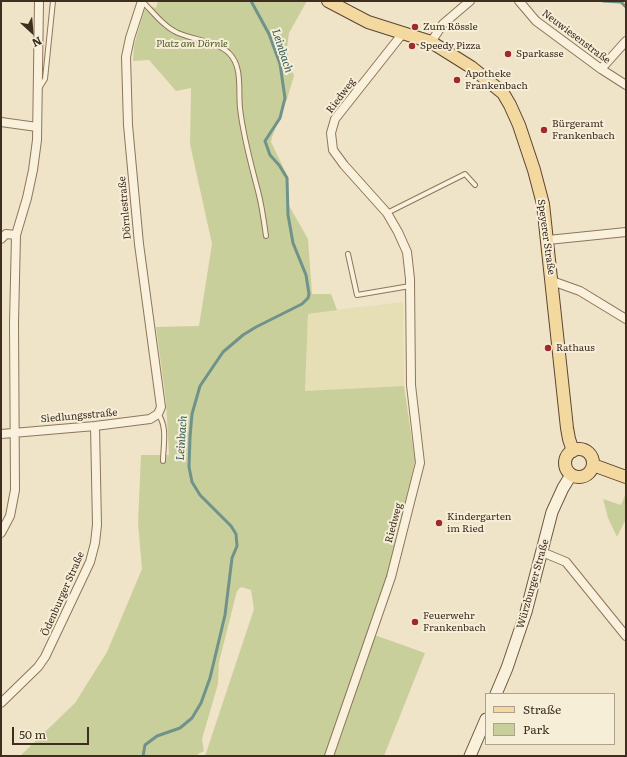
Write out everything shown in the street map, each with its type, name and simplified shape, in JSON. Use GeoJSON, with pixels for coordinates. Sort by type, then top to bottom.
{"type":"FeatureCollection","features":[{"type":"Feature","properties":{"kind":"main road","name":"Speyerer Straße"},"geometry":{"type":"LineString","coordinates":[[328,1],[368,22],[431,42],[471,67],[503,93],[507,99],[519,125],[534,170],[543,204],[567,428],[573,451]]}},
{"type":"Feature","properties":{"kind":"main road"},"geometry":{"type":"LineString","coordinates":[[581,449],[589,453],[593,459],[593,465],[592,470],[580,477],[571,475],[566,469],[565,463],[567,456],[573,451],[581,449]]}},
{"type":"Feature","properties":{"kind":"main road"},"geometry":{"type":"LineString","coordinates":[[593,465],[626,477]]}},
{"type":"Feature","properties":{"kind":"main road","name":"Würzburger Straße"},"geometry":{"type":"LineString","coordinates":[[496,693],[507,668],[526,612],[552,512],[571,475]]}},
{"type":"Feature","properties":{"kind":"main road"},"geometry":{"type":"LineString","coordinates":[[470,756],[485,721]]}},
{"type":"Feature","properties":{"kind":"street"},"geometry":{"type":"LineString","coordinates":[[1,533],[10,516],[15,490],[16,432],[14,323],[16,235],[27,198],[33,170],[37,127],[39,1]]}},
{"type":"Feature","properties":{"kind":"street","name":"Dörnlestraße"},"geometry":{"type":"LineString","coordinates":[[142,1],[130,38],[126,58],[128,125],[139,244],[161,407],[158,414]]}},
{"type":"Feature","properties":{"kind":"street"},"geometry":{"type":"LineString","coordinates":[[431,42],[443,24],[470,1]]}},
{"type":"Feature","properties":{"kind":"street","name":"Neuwiesenstraße"},"geometry":{"type":"LineString","coordinates":[[519,1],[536,21],[601,69],[626,85]]}},
{"type":"Feature","properties":{"kind":"street","name":"Riedweg"},"geometry":{"type":"LineString","coordinates":[[329,756],[391,577],[420,463],[411,385],[410,286],[407,252],[387,213],[344,165],[333,150],[331,134],[335,119],[403,33]]}},
{"type":"Feature","properties":{"kind":"street"},"geometry":{"type":"LineString","coordinates":[[601,69],[626,41]]}},
{"type":"Feature","properties":{"kind":"street"},"geometry":{"type":"LineString","coordinates":[[1,122],[37,127]]}},
{"type":"Feature","properties":{"kind":"street"},"geometry":{"type":"LineString","coordinates":[[548,240],[626,232]]}},
{"type":"Feature","properties":{"kind":"street"},"geometry":{"type":"LineString","coordinates":[[1,239],[6,234],[16,235]]}},
{"type":"Feature","properties":{"kind":"street"},"geometry":{"type":"LineString","coordinates":[[552,281],[580,291],[626,319]]}},
{"type":"Feature","properties":{"kind":"street","name":"Siedlungsstraße"},"geometry":{"type":"LineString","coordinates":[[1,434],[95,426],[150,419],[158,414]]}},
{"type":"Feature","properties":{"kind":"street","name":"Ödenburger Straße"},"geometry":{"type":"LineString","coordinates":[[1,703],[38,668],[45,658],[90,562],[97,525],[95,426]]}},
{"type":"Feature","properties":{"kind":"street"},"geometry":{"type":"LineString","coordinates":[[542,552],[566,562],[626,636]]}},
{"type":"Feature","properties":{"kind":"lane"},"geometry":{"type":"LineString","coordinates":[[38,91],[44,79],[52,1]]}},
{"type":"Feature","properties":{"kind":"lane"},"geometry":{"type":"LineString","coordinates":[[142,1],[162,21],[177,33],[217,46],[226,51],[235,61],[238,73],[240,109],[247,150],[263,213],[266,236]]}},
{"type":"Feature","properties":{"kind":"lane"},"geometry":{"type":"LineString","coordinates":[[387,213],[466,174],[475,185]]}},
{"type":"Feature","properties":{"kind":"lane"},"geometry":{"type":"LineString","coordinates":[[348,254],[358,295],[410,286]]}},
{"type":"Feature","properties":{"kind":"lane"},"geometry":{"type":"LineString","coordinates":[[158,414],[164,425],[163,461]]}},
{"type":"Feature","properties":{"kind":"shaded area"},"geometry":{"type":"Polygon","coordinates":[[[403,302],[404,386],[305,391],[308,313],[403,302]]]}},
{"type":"Feature","properties":{"kind":"green space","name":"Platz am Dörnle"},"geometry":{"type":"Polygon","coordinates":[[[158,1],[307,1],[289,33],[287,48],[289,62],[294,76],[271,142],[288,177],[288,204],[308,239],[312,294],[331,294],[337,310],[308,314],[305,391],[404,386],[415,461],[387,576],[369,633],[425,653],[384,756],[205,756],[254,609],[251,590],[241,587],[237,591],[219,662],[218,684],[202,739],[204,751],[198,754],[199,756],[20,756],[75,703],[107,652],[142,569],[138,523],[141,455],[169,455],[166,401],[156,327],[199,326],[212,244],[190,144],[191,88],[176,91],[149,60],[133,61],[134,45],[146,5],[156,8],[158,1]]]}},
{"type":"Feature","properties":{"kind":"green space"},"geometry":{"type":"Polygon","coordinates":[[[626,493],[626,519],[617,537],[608,518],[603,499],[621,505],[626,493]]]}},
{"type":"Feature","properties":{"kind":"waterway","name":"Leinbach"},"geometry":{"type":"LineString","coordinates":[[143,756],[145,745],[157,736],[180,728],[192,718],[201,703],[210,678],[225,615],[232,558],[237,546],[236,534],[231,526],[200,495],[192,482],[189,467],[190,437],[192,414],[200,386],[223,352],[243,335],[302,304],[308,298],[309,294],[306,275],[293,243],[288,215],[287,178],[279,165],[270,155],[265,141],[280,118],[285,98],[280,64],[269,34],[251,1]]}},
{"type":"Feature","properties":{"kind":"waterway"},"geometry":{"type":"LineString","coordinates":[[603,1],[621,2],[626,7]]}},
{"type":"Feature","properties":{"kind":"place","name":"Zum Rössle"},"geometry":{"type":"Point","coordinates":[415,27]}},
{"type":"Feature","properties":{"kind":"place","name":"Speedy Pizza"},"geometry":{"type":"Point","coordinates":[412,46]}},
{"type":"Feature","properties":{"kind":"place","name":"Sparkasse"},"geometry":{"type":"Point","coordinates":[508,54]}},
{"type":"Feature","properties":{"kind":"place","name":"Apotheke Frankenbach"},"geometry":{"type":"Point","coordinates":[457,80]}},
{"type":"Feature","properties":{"kind":"place","name":"Bürgeramt Frankenbach"},"geometry":{"type":"Point","coordinates":[544,130]}},
{"type":"Feature","properties":{"kind":"place","name":"Rathaus"},"geometry":{"type":"Point","coordinates":[548,348]}},
{"type":"Feature","properties":{"kind":"place","name":"Kindergarten im Ried"},"geometry":{"type":"Point","coordinates":[439,523]}},
{"type":"Feature","properties":{"kind":"place","name":"Feuerwehr Frankenbach"},"geometry":{"type":"Point","coordinates":[415,622]}}]}
